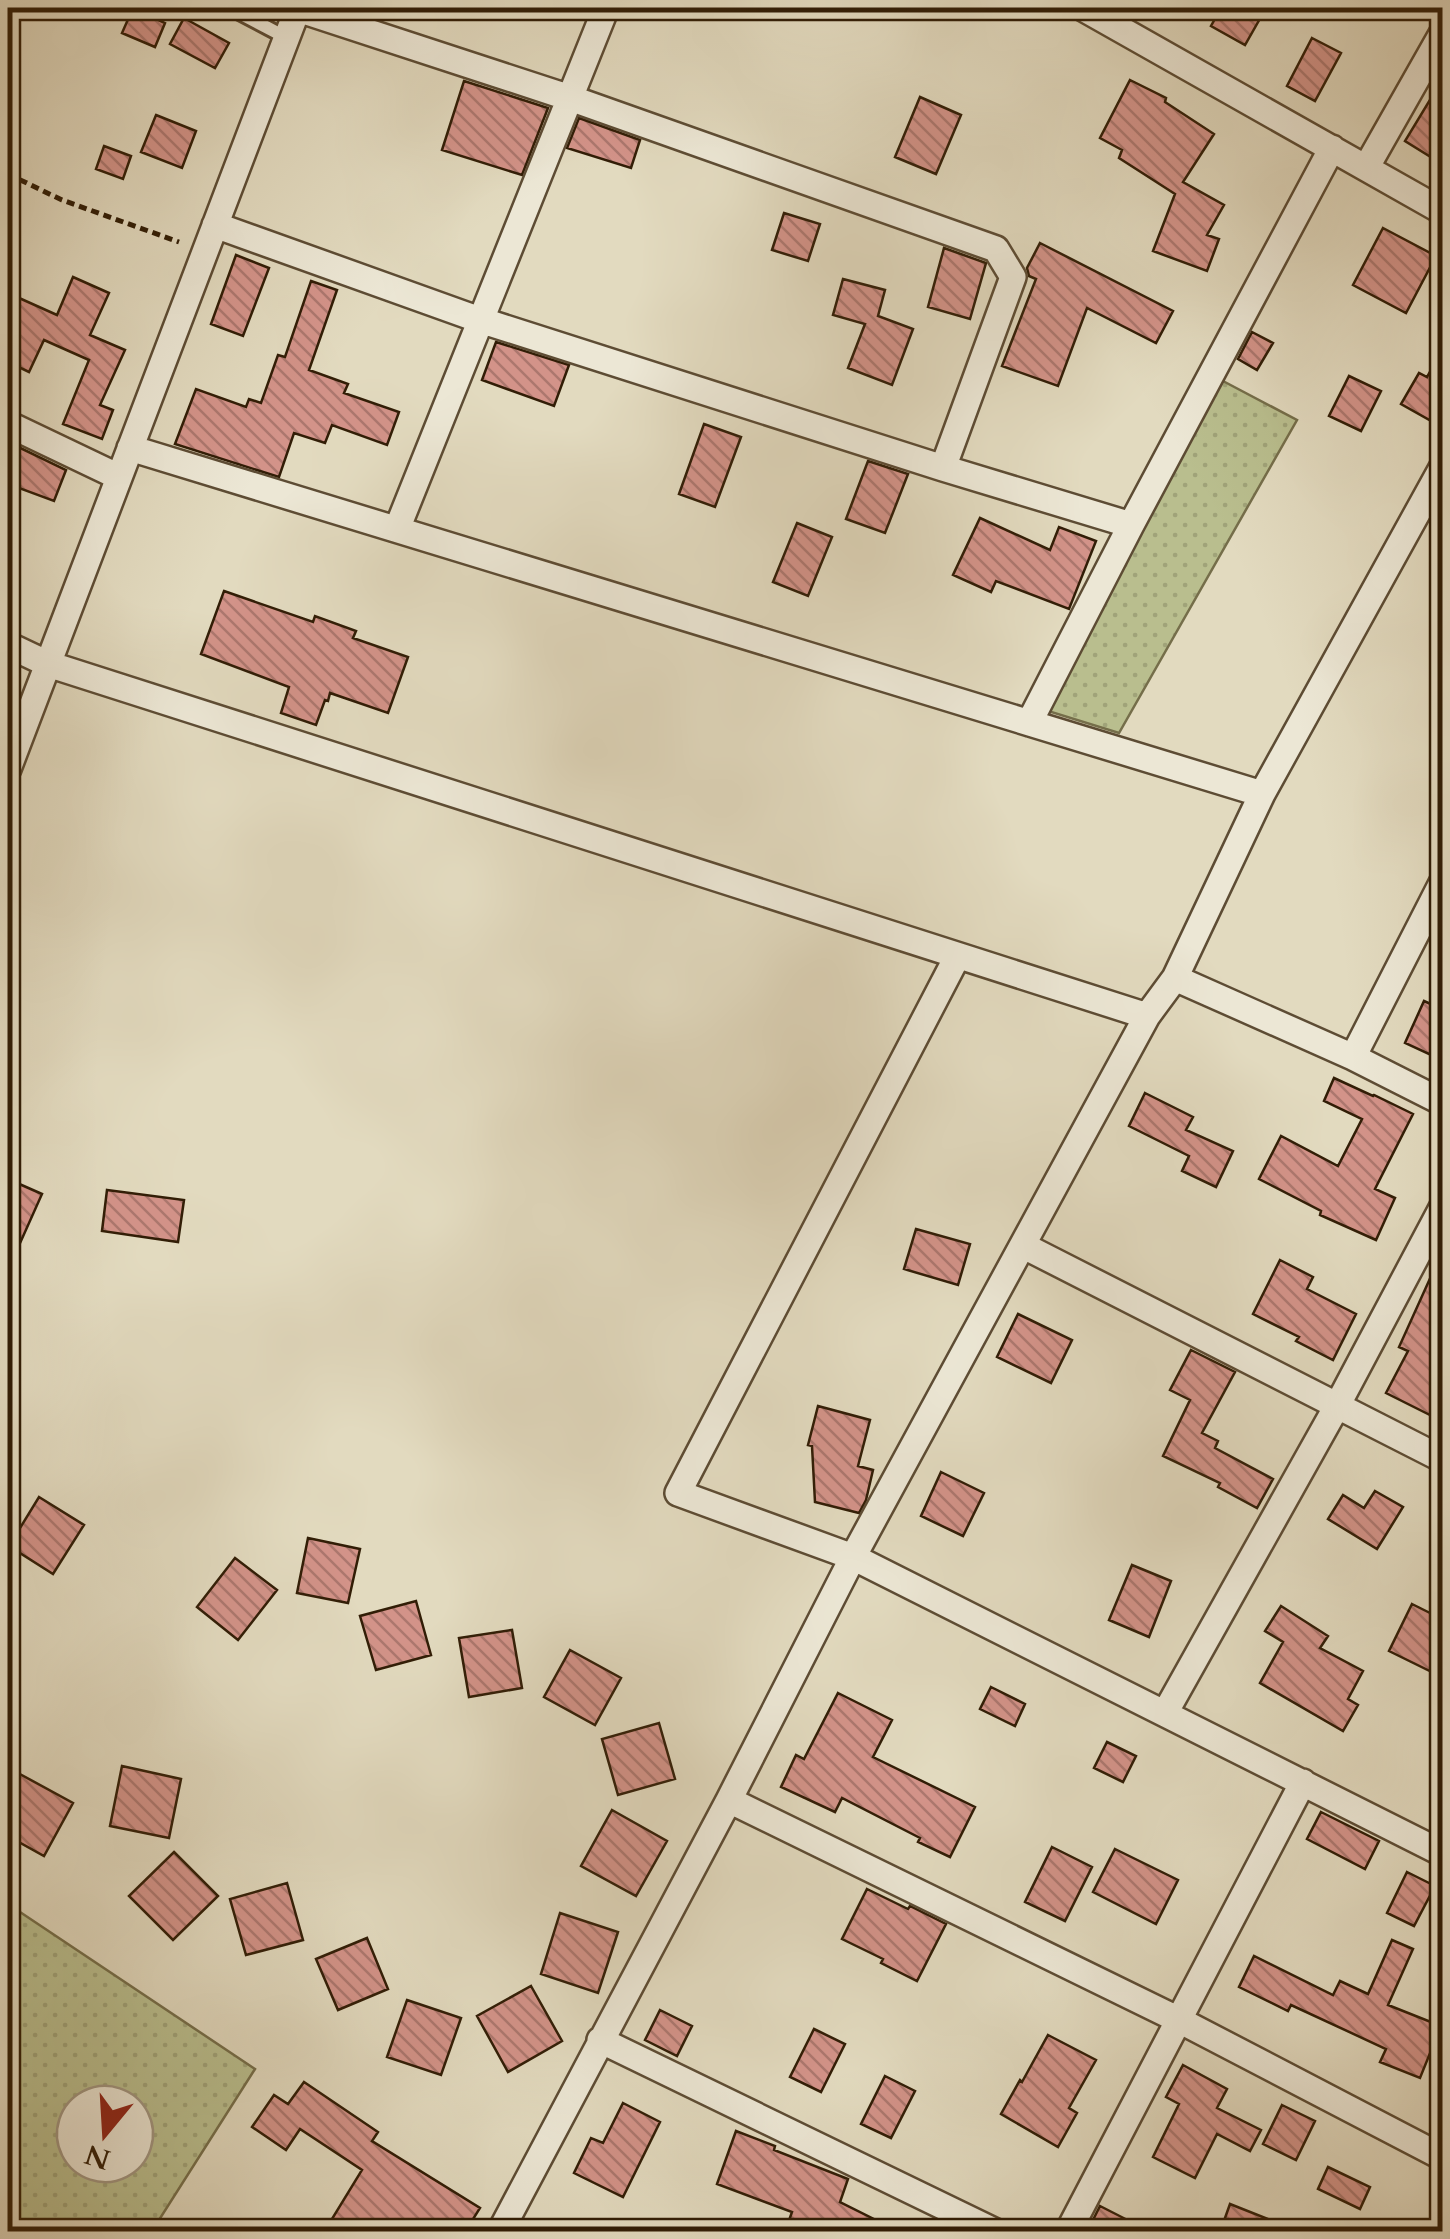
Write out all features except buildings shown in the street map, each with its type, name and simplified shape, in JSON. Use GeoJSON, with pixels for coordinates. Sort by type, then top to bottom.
{"type":"FeatureCollection","features":[{"type":"Feature","properties":{"kind":"street"},"geometry":{"type":"LineString","coordinates":[[8,769],[298,8],[570,98],[996,250],[1013,276],[943,468]]}},
{"type":"Feature","properties":{"kind":"street"},"geometry":{"type":"LineString","coordinates":[[397,529],[606,8]]}},
{"type":"Feature","properties":{"kind":"street"},"geometry":{"type":"LineString","coordinates":[[1083,8],[1442,211]]}},
{"type":"Feature","properties":{"kind":"street"},"geometry":{"type":"LineString","coordinates":[[1366,168],[1442,34]]}},
{"type":"Feature","properties":{"kind":"street"},"geometry":{"type":"LineString","coordinates":[[1029,722],[1332,148]]}},
{"type":"Feature","properties":{"kind":"street"},"geometry":{"type":"LineString","coordinates":[[216,226],[480,320],[1131,525]]}},
{"type":"Feature","properties":{"kind":"street"},"geometry":{"type":"LineString","coordinates":[[8,424],[120,478]]}},
{"type":"Feature","properties":{"kind":"street"},"geometry":{"type":"LineString","coordinates":[[130,448],[1262,794]]}},
{"type":"Feature","properties":{"kind":"street"},"geometry":{"type":"LineString","coordinates":[[500,2232],[853,1557],[1147,1016],[1175,978],[1262,794],[1442,468]]}},
{"type":"Feature","properties":{"kind":"street"},"geometry":{"type":"LineString","coordinates":[[8,645],[48,664],[1147,1016]]}},
{"type":"Feature","properties":{"kind":"street"},"geometry":{"type":"LineString","coordinates":[[1353,1057],[1442,882]]}},
{"type":"Feature","properties":{"kind":"street"},"geometry":{"type":"LineString","coordinates":[[957,956],[678,1493],[853,1557],[1442,1853]]}},
{"type":"Feature","properties":{"kind":"street"},"geometry":{"type":"LineString","coordinates":[[1175,978],[1353,1057],[1442,1102]]}},
{"type":"Feature","properties":{"kind":"street"},"geometry":{"type":"LineString","coordinates":[[1165,1713],[1337,1406],[1442,1208]]}},
{"type":"Feature","properties":{"kind":"street"},"geometry":{"type":"LineString","coordinates":[[1024,1246],[1442,1459]]}},
{"type":"Feature","properties":{"kind":"street"},"geometry":{"type":"LineString","coordinates":[[1068,2232],[1303,1782]]}},
{"type":"Feature","properties":{"kind":"street"},"geometry":{"type":"LineString","coordinates":[[729,1800],[1178,2020],[1442,2157]]}},
{"type":"Feature","properties":{"kind":"street"},"geometry":{"type":"LineString","coordinates":[[600,2040],[996,2232]]}},
{"type":"Feature","properties":{"kind":"lane"},"geometry":{"type":"LineString","coordinates":[[230,8],[287,38]]}},
{"type":"Feature","properties":{"kind":"path"},"geometry":{"type":"LineString","coordinates":[[8,174],[62,200],[205,251]]}},
{"type":"Feature","properties":{"kind":"green space"},"geometry":{"type":"Polygon","coordinates":[[[1204,371],[1297,420],[1119,733],[1048,711],[1204,371]]]}},
{"type":"Feature","properties":{"kind":"green space"},"geometry":{"type":"Polygon","coordinates":[[[8,1904],[255,2069],[152,2231],[8,2231],[8,1904]]]}}]}
